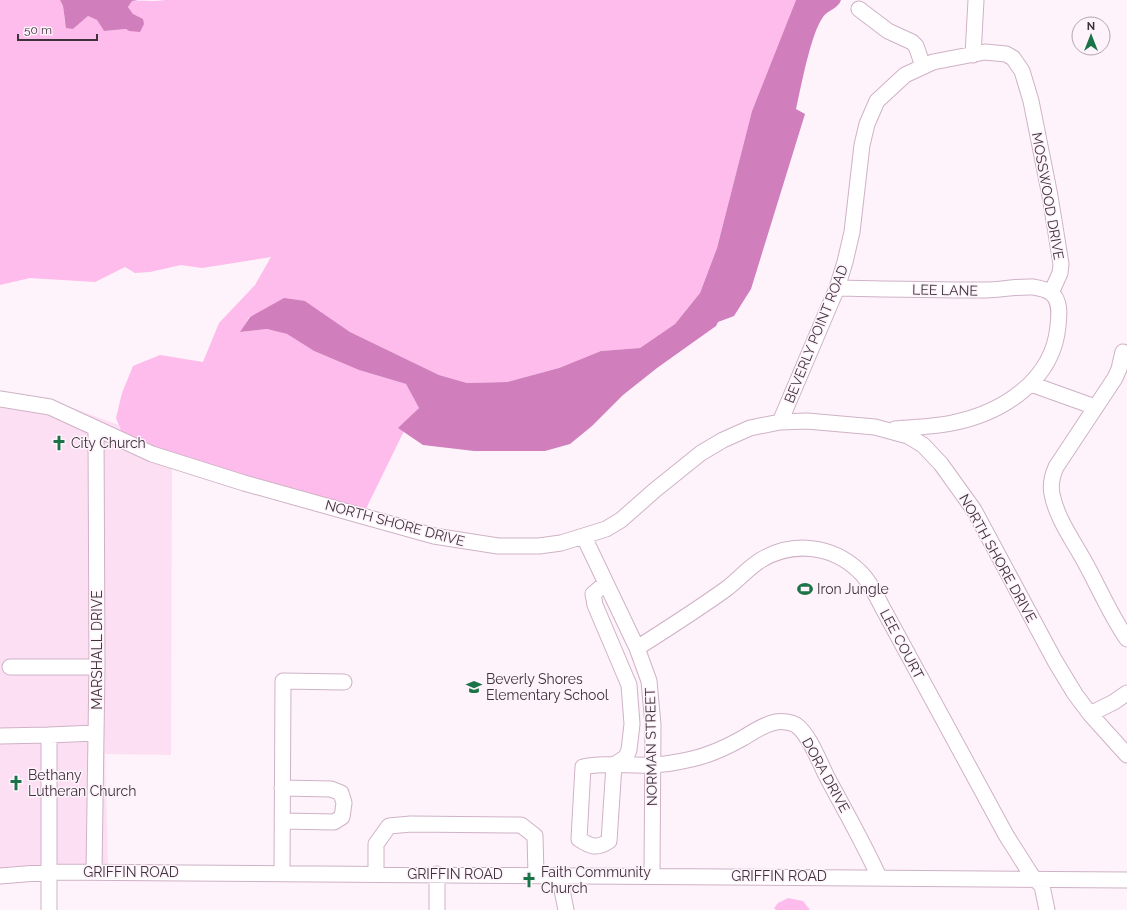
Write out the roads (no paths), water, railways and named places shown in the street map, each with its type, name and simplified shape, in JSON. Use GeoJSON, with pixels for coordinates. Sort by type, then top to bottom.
{"type":"FeatureCollection","features":[{"type":"Feature","properties":{"kind":"street"},"geometry":{"type":"LineString","coordinates":[[972,55],[976,0]]}},
{"type":"Feature","properties":{"kind":"street"},"geometry":{"type":"LineString","coordinates":[[859,9],[888,30],[912,42],[916,46],[923,66]]}},
{"type":"Feature","properties":{"kind":"street","name":"MOSSWOOD DRIVE"},"geometry":{"type":"LineString","coordinates":[[972,55],[985,52],[1006,54],[1012,58],[1022,71],[1031,101],[1050,196],[1061,264],[1060,273],[1051,293]]}},
{"type":"Feature","properties":{"kind":"street","name":"BEVERLY POINT ROAD"},"geometry":{"type":"LineString","coordinates":[[780,422],[837,288],[852,232],[857,175],[867,124],[877,101],[896,81],[923,66],[972,55]]}},
{"type":"Feature","properties":{"kind":"street","name":"LEE LANE"},"geometry":{"type":"LineString","coordinates":[[837,288],[998,290],[1034,288],[1051,293]]}},
{"type":"Feature","properties":{"kind":"street"},"geometry":{"type":"LineString","coordinates":[[888,430],[950,424],[972,418],[991,411],[1010,401],[1031,384],[1045,365],[1057,338],[1059,312],[1057,301],[1051,293]]}},
{"type":"Feature","properties":{"kind":"street"},"geometry":{"type":"LineString","coordinates":[[1123,352],[1115,378],[1056,467],[1052,477],[1052,495],[1056,508],[1069,535],[1111,613],[1127,639]]}},
{"type":"Feature","properties":{"kind":"street"},"geometry":{"type":"LineString","coordinates":[[1031,384],[1095,407]]}},
{"type":"Feature","properties":{"kind":"street","name":"NORTH SHORE DRIVE"},"geometry":{"type":"LineString","coordinates":[[0,399],[50,407],[152,454],[244,483],[434,536],[469,543],[519,547],[561,543],[606,529],[621,520],[689,462],[723,440],[750,428],[780,422],[807,421],[888,430],[916,440],[941,464],[987,533],[1055,661],[1090,714],[1127,754]]}},
{"type":"Feature","properties":{"kind":"street","name":"MARSHALL DRIVE"},"geometry":{"type":"LineString","coordinates":[[94,872],[97,667],[96,428]]}},
{"type":"Feature","properties":{"kind":"street","name":"NORMAN STREET"},"geometry":{"type":"LineString","coordinates":[[584,537],[637,648],[649,681],[652,695],[652,876]]}},
{"type":"Feature","properties":{"kind":"street","name":"LEE COURT"},"geometry":{"type":"LineString","coordinates":[[637,648],[701,607],[729,587],[760,560],[769,556],[795,548],[808,547],[833,554],[847,561],[866,580],[1003,829],[1035,880],[1044,890],[1047,910]]}},
{"type":"Feature","properties":{"kind":"street"},"geometry":{"type":"LineString","coordinates":[[606,583],[593,594],[595,605],[629,685],[632,724],[629,750],[626,757],[614,765]]}},
{"type":"Feature","properties":{"kind":"street"},"geometry":{"type":"LineString","coordinates":[[10,667],[97,667]]}},
{"type":"Feature","properties":{"kind":"street"},"geometry":{"type":"LineString","coordinates":[[282,873],[283,681],[344,682]]}},
{"type":"Feature","properties":{"kind":"street"},"geometry":{"type":"LineString","coordinates":[[1090,714],[1114,702],[1127,693]]}},
{"type":"Feature","properties":{"kind":"street","name":"DORA DRIVE"},"geometry":{"type":"LineString","coordinates":[[614,765],[609,841],[601,846],[589,845],[579,839],[583,767],[614,765],[653,765],[693,759],[710,754],[764,726],[776,722],[786,722],[796,725],[814,750],[880,877]]}},
{"type":"Feature","properties":{"kind":"street"},"geometry":{"type":"LineString","coordinates":[[0,736],[96,733]]}},
{"type":"Feature","properties":{"kind":"street"},"geometry":{"type":"LineString","coordinates":[[49,735],[49,910]]}},
{"type":"Feature","properties":{"kind":"street"},"geometry":{"type":"LineString","coordinates":[[282,788],[331,789],[341,793],[344,803],[342,817],[334,822],[282,821]]}},
{"type":"Feature","properties":{"kind":"street"},"geometry":{"type":"LineString","coordinates":[[376,874],[376,844],[389,826],[411,824],[521,825],[535,836],[536,875]]}},
{"type":"Feature","properties":{"kind":"street","name":"GRIFFIN ROAD"},"geometry":{"type":"LineString","coordinates":[[0,876],[49,872],[94,872],[1127,880]]}},
{"type":"Feature","properties":{"kind":"street"},"geometry":{"type":"LineString","coordinates":[[437,910],[438,874]]}},
{"type":"Feature","properties":{"kind":"street"},"geometry":{"type":"LineString","coordinates":[[559,875],[566,910]]}},
{"type":"Feature","properties":{"kind":"place","name":"City Church"},"geometry":{"type":"Point","coordinates":[59,443]}},
{"type":"Feature","properties":{"kind":"place","name":"Iron Jungle"},"geometry":{"type":"Point","coordinates":[805,589]}},
{"type":"Feature","properties":{"kind":"place","name":"Beverly Shores Elementary School"},"geometry":{"type":"Point","coordinates":[474,687]}},
{"type":"Feature","properties":{"kind":"place","name":"Bethany Lutheran Church"},"geometry":{"type":"Point","coordinates":[16,783]}},
{"type":"Feature","properties":{"kind":"place","name":"Faith Community Church"},"geometry":{"type":"Point","coordinates":[529,880]}}]}
